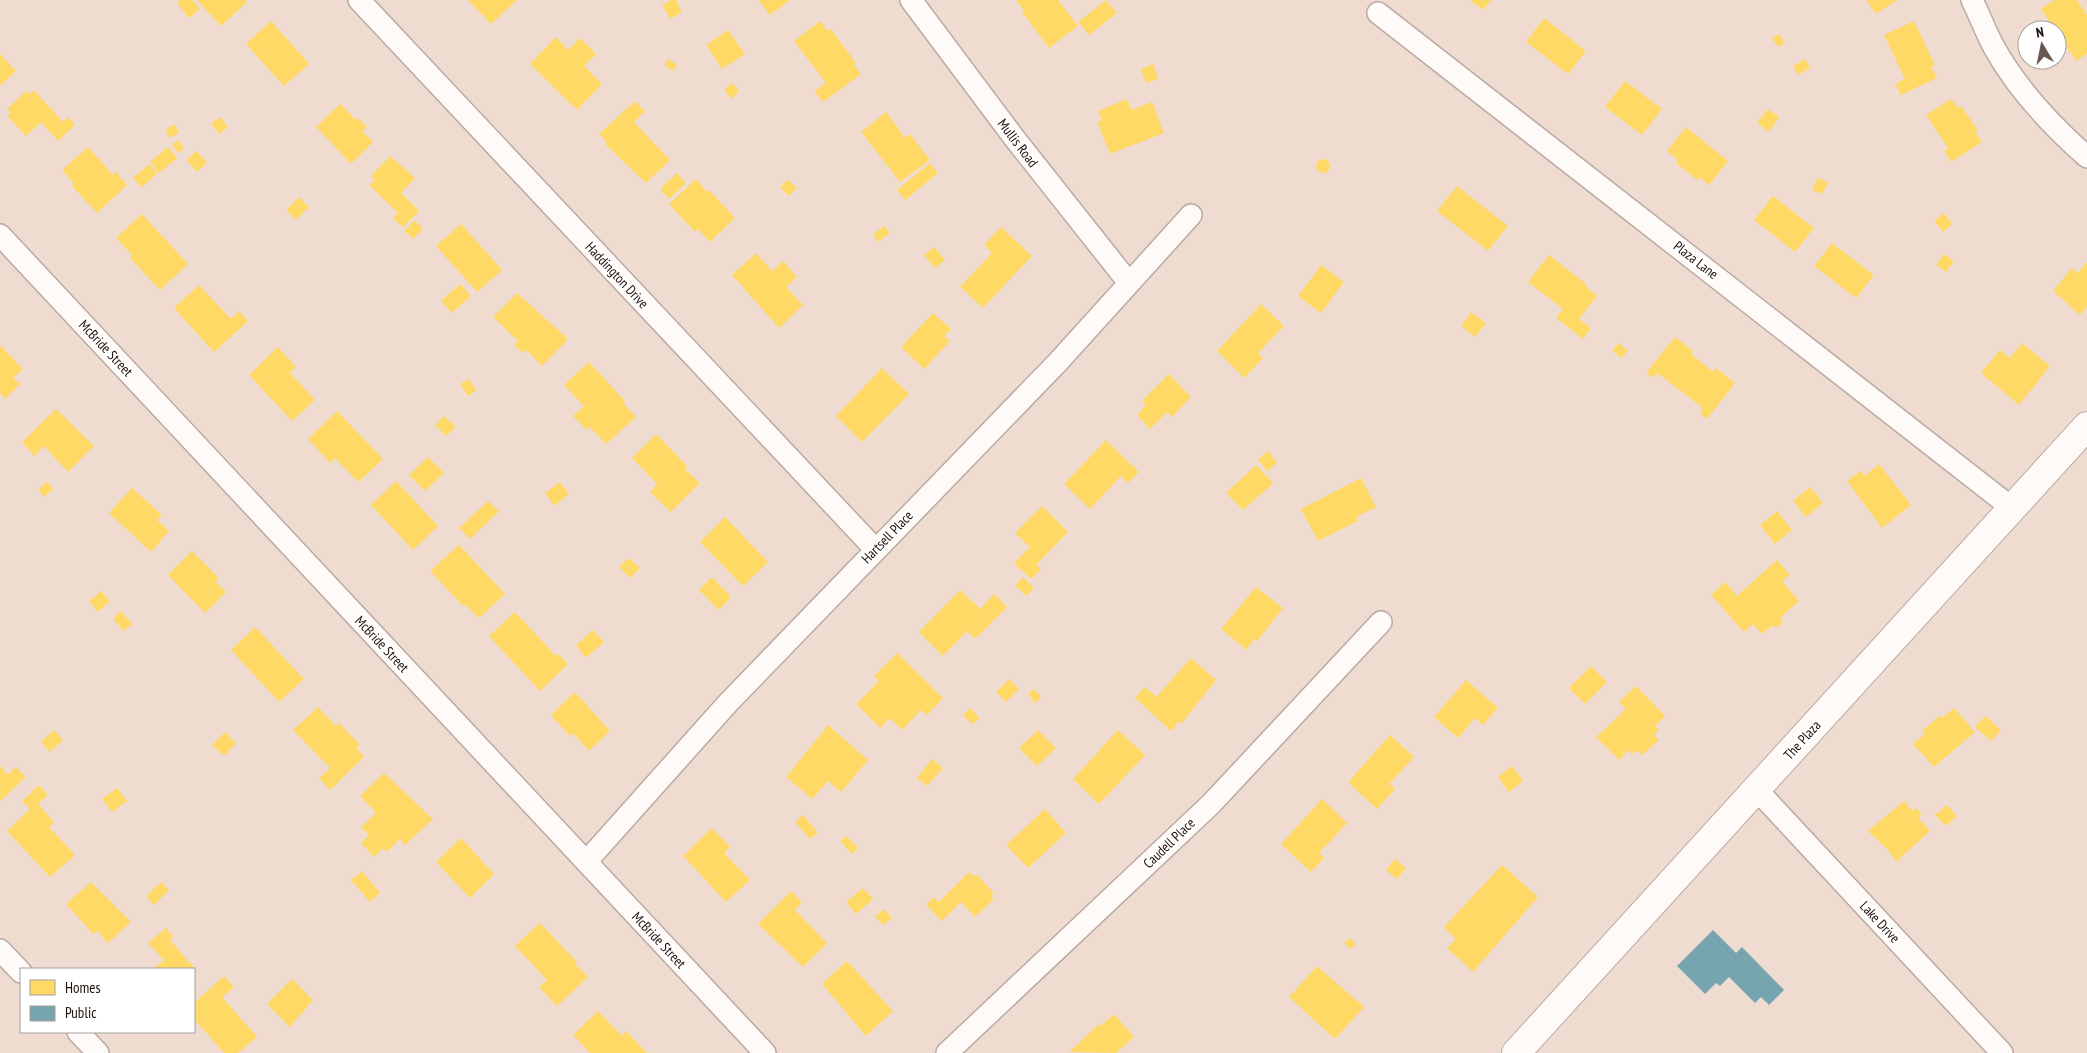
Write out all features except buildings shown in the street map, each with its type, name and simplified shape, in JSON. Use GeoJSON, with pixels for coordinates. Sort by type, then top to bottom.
{"type":"FeatureCollection","features":[{"type":"Feature","properties":{"kind":"main road","name":"The Plaza"},"geometry":{"type":"LineString","coordinates":[[1516,1053],[2012,508],[2084,434]]}},
{"type":"Feature","properties":{"kind":"street","name":"Haddington Drive"},"geometry":{"type":"LineString","coordinates":[[359,0],[875,549]]}},
{"type":"Feature","properties":{"kind":"street","name":"Mullis Road"},"geometry":{"type":"LineString","coordinates":[[911,0],[1014,139],[1129,283]]}},
{"type":"Feature","properties":{"kind":"street"},"geometry":{"type":"LineString","coordinates":[[1972,0],[1994,48],[2010,73],[2032,101],[2087,157]]}},
{"type":"Feature","properties":{"kind":"street","name":"Plaza Lane"},"geometry":{"type":"LineString","coordinates":[[1378,13],[2012,508]]}},
{"type":"Feature","properties":{"kind":"street","name":"Hartsell Place"},"geometry":{"type":"LineString","coordinates":[[586,862],[728,703],[1058,362],[1190,215]]}},
{"type":"Feature","properties":{"kind":"street","name":"McBride Street"},"geometry":{"type":"LineString","coordinates":[[0,235],[764,1053]]}},
{"type":"Feature","properties":{"kind":"street","name":"Caudell Place"},"geometry":{"type":"LineString","coordinates":[[947,1053],[1210,804],[1381,622]]}},
{"type":"Feature","properties":{"kind":"street","name":"Lake Drive"},"geometry":{"type":"LineString","coordinates":[[1757,790],[2002,1053]]}},
{"type":"Feature","properties":{"kind":"street"},"geometry":{"type":"LineString","coordinates":[[0,950],[20,971]]}},
{"type":"Feature","properties":{"kind":"street"},"geometry":{"type":"LineString","coordinates":[[79,1033],[98,1053]]}}]}
